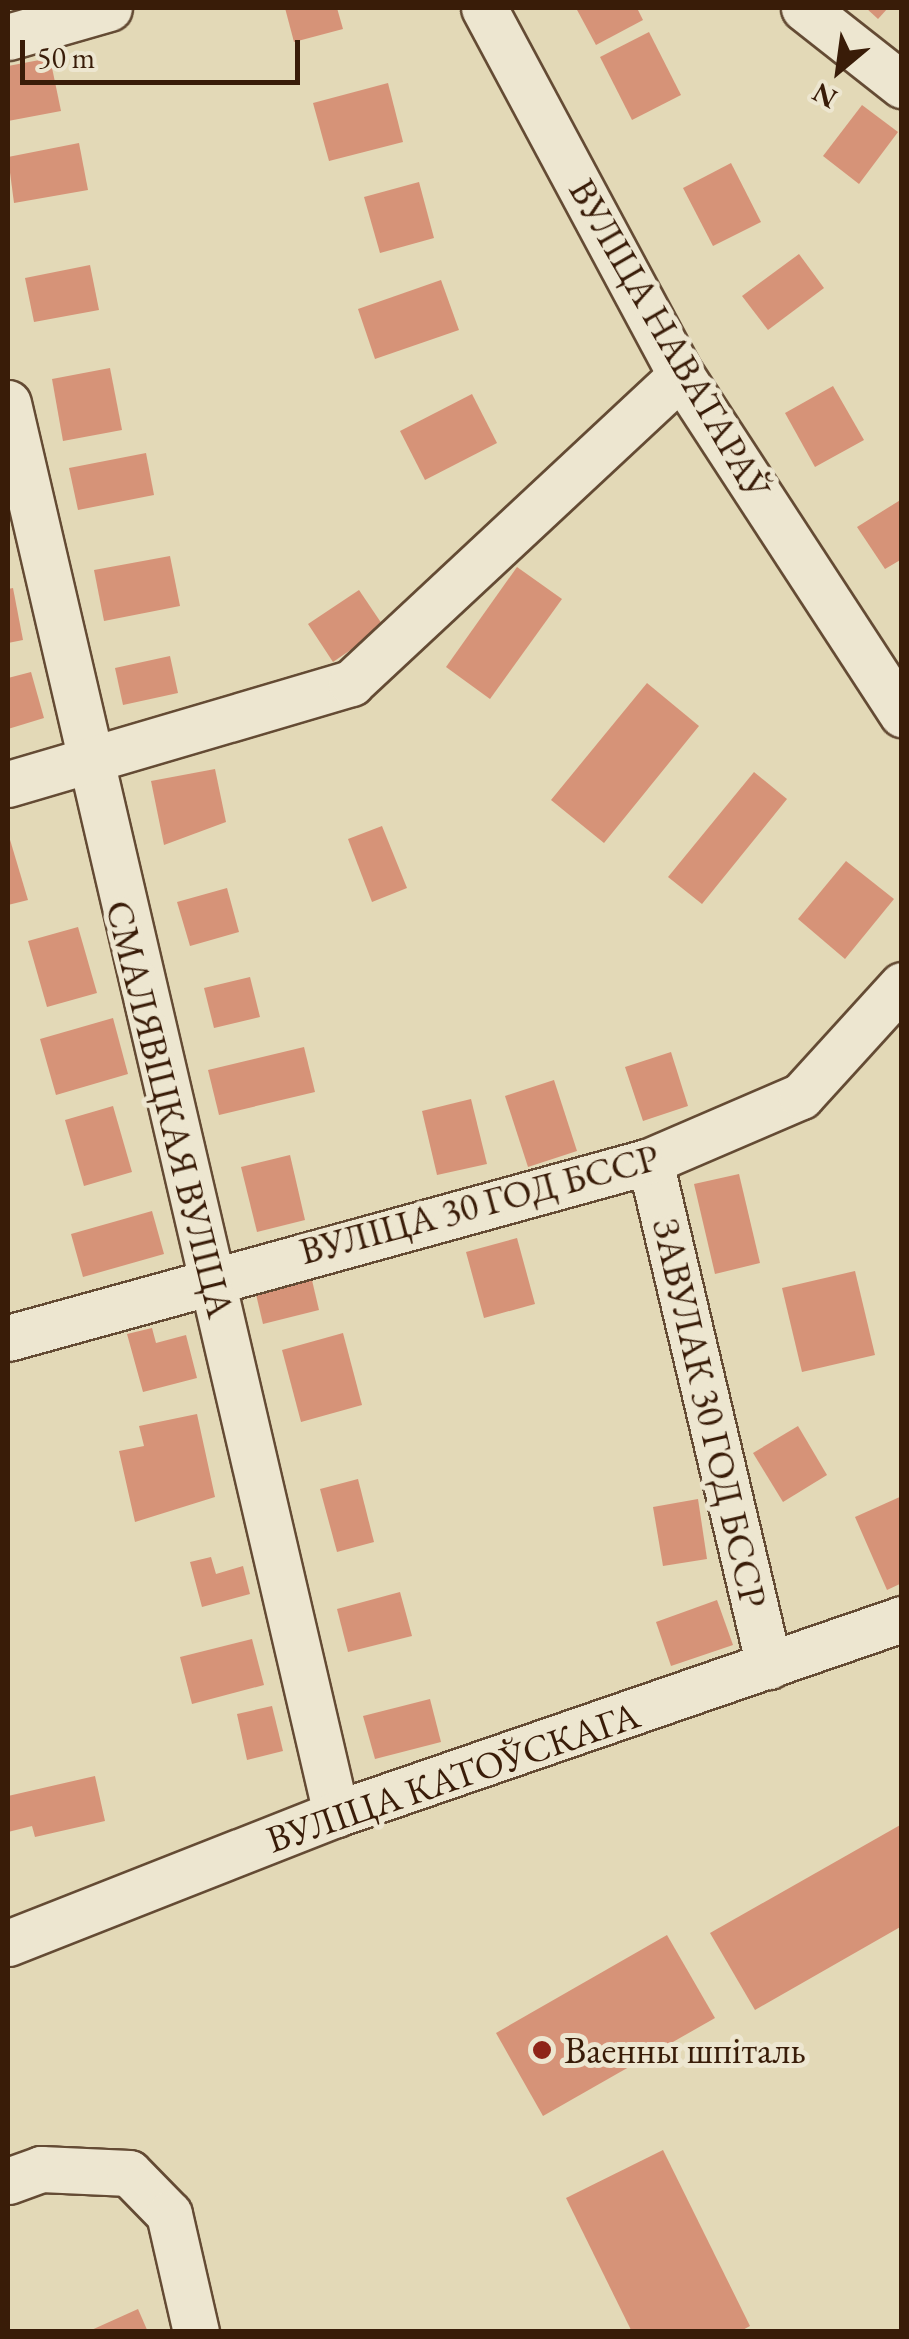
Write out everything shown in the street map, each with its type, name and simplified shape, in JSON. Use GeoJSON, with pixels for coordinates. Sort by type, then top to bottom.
{"type":"FeatureCollection","features":[{"type":"Feature","properties":{"kind":"street"},"geometry":{"type":"LineString","coordinates":[[8,37],[109,8]]}},
{"type":"Feature","properties":{"kind":"street","name":"ВУЛІЦА НАВАТАРАЎ"},"geometry":{"type":"LineString","coordinates":[[484,8],[681,375],[902,714]]}},
{"type":"Feature","properties":{"kind":"street"},"geometry":{"type":"LineString","coordinates":[[804,8],[902,85]]}},
{"type":"Feature","properties":{"kind":"street"},"geometry":{"type":"LineString","coordinates":[[8,784],[351,683],[681,375]]}},
{"type":"Feature","properties":{"kind":"street","name":"СМАЛЯВІЦКАЯ ВУЛІЦА"},"geometry":{"type":"LineString","coordinates":[[8,404],[87,762],[336,1814]]}},
{"type":"Feature","properties":{"kind":"street","name":"ВУЛІЦА 30 ГОД БССР"},"geometry":{"type":"LineString","coordinates":[[8,1338],[211,1277],[650,1160],[802,1096],[902,985]]}},
{"type":"Feature","properties":{"kind":"street","name":"ЗАВУЛАК 30 ГОД БССР"},"geometry":{"type":"LineString","coordinates":[[650,1160],[770,1666]]}},
{"type":"Feature","properties":{"kind":"street","name":"ВУЛІЦА КАТОЎСКАГА"},"geometry":{"type":"LineString","coordinates":[[8,1943],[336,1814],[902,1619]]}},
{"type":"Feature","properties":{"kind":"street"},"geometry":{"type":"LineString","coordinates":[[8,2182],[41,2169],[129,2173],[169,2214],[196,2332]]}},
{"type":"Feature","properties":{"kind":"building"},"geometry":{"type":"Polygon","coordinates":[[[285,8],[337,8],[343,29],[294,42],[285,8]]]}},
{"type":"Feature","properties":{"kind":"building"},"geometry":{"type":"Polygon","coordinates":[[[576,8],[637,8],[643,20],[596,45],[576,8]]]}},
{"type":"Feature","properties":{"kind":"building"},"geometry":{"type":"Polygon","coordinates":[[[866,8],[888,8],[878,19],[866,8]]]}},
{"type":"Feature","properties":{"kind":"building"},"geometry":{"type":"Polygon","coordinates":[[[649,32],[681,95],[632,120],[600,57],[649,32]]]}},
{"type":"Feature","properties":{"kind":"building"},"geometry":{"type":"Polygon","coordinates":[[[50,58],[61,111],[8,121],[8,66],[50,58]]]}},
{"type":"Feature","properties":{"kind":"building"},"geometry":{"type":"Polygon","coordinates":[[[388,83],[403,142],[329,161],[313,103],[388,83]]]}},
{"type":"Feature","properties":{"kind":"building"},"geometry":{"type":"Polygon","coordinates":[[[862,105],[898,132],[859,184],[823,156],[862,105]]]}},
{"type":"Feature","properties":{"kind":"building"},"geometry":{"type":"Polygon","coordinates":[[[79,143],[88,190],[14,203],[8,157],[79,143]]]}},
{"type":"Feature","properties":{"kind":"building"},"geometry":{"type":"Polygon","coordinates":[[[731,163],[761,222],[713,246],[683,188],[731,163]]]}},
{"type":"Feature","properties":{"kind":"building"},"geometry":{"type":"Polygon","coordinates":[[[419,182],[434,238],[380,253],[364,197],[419,182]]]}},
{"type":"Feature","properties":{"kind":"building"},"geometry":{"type":"Polygon","coordinates":[[[799,254],[824,288],[768,330],[742,296],[799,254]]]}},
{"type":"Feature","properties":{"kind":"building"},"geometry":{"type":"Polygon","coordinates":[[[90,265],[99,310],[34,322],[25,278],[90,265]]]}},
{"type":"Feature","properties":{"kind":"building"},"geometry":{"type":"Polygon","coordinates":[[[441,280],[459,330],[375,359],[358,309],[441,280]]]}},
{"type":"Feature","properties":{"kind":"building"},"geometry":{"type":"Polygon","coordinates":[[[110,368],[122,430],[63,441],[52,379],[110,368]]]}},
{"type":"Feature","properties":{"kind":"building"},"geometry":{"type":"Polygon","coordinates":[[[833,386],[864,440],[815,467],[785,413],[833,386]]]}},
{"type":"Feature","properties":{"kind":"building"},"geometry":{"type":"Polygon","coordinates":[[[472,394],[497,443],[425,480],[400,431],[472,394]]]}},
{"type":"Feature","properties":{"kind":"building"},"geometry":{"type":"Polygon","coordinates":[[[146,453],[154,495],[78,510],[69,468],[146,453]]]}},
{"type":"Feature","properties":{"kind":"building"},"geometry":{"type":"Polygon","coordinates":[[[902,499],[902,559],[885,569],[857,527],[902,499]]]}},
{"type":"Feature","properties":{"kind":"building"},"geometry":{"type":"Polygon","coordinates":[[[170,556],[180,606],[104,621],[94,570],[170,556]]]}},
{"type":"Feature","properties":{"kind":"building"},"geometry":{"type":"Polygon","coordinates":[[[517,567],[562,599],[490,699],[446,667],[517,567]]]}},
{"type":"Feature","properties":{"kind":"building"},"geometry":{"type":"Polygon","coordinates":[[[13,588],[23,640],[8,643],[8,589],[13,588]]]}},
{"type":"Feature","properties":{"kind":"building"},"geometry":{"type":"Polygon","coordinates":[[[359,590],[384,627],[333,662],[308,624],[359,590]]]}},
{"type":"Feature","properties":{"kind":"building"},"geometry":{"type":"Polygon","coordinates":[[[170,656],[178,693],[123,705],[115,668],[170,656]]]}},
{"type":"Feature","properties":{"kind":"building"},"geometry":{"type":"Polygon","coordinates":[[[31,672],[44,718],[8,729],[8,678],[31,672]]]}},
{"type":"Feature","properties":{"kind":"building"},"geometry":{"type":"Polygon","coordinates":[[[647,683],[699,726],[604,843],[551,800],[647,683]]]}},
{"type":"Feature","properties":{"kind":"building"},"geometry":{"type":"Polygon","coordinates":[[[215,769],[226,822],[164,845],[151,781],[215,769]]]}},
{"type":"Feature","properties":{"kind":"building"},"geometry":{"type":"Polygon","coordinates":[[[754,772],[787,799],[702,904],[668,877],[754,772]]]}},
{"type":"Feature","properties":{"kind":"building"},"geometry":{"type":"Polygon","coordinates":[[[382,826],[407,888],[372,902],[348,839],[382,826]]]}},
{"type":"Feature","properties":{"kind":"building"},"geometry":{"type":"Polygon","coordinates":[[[8,833],[28,900],[8,905],[8,833]]]}},
{"type":"Feature","properties":{"kind":"building"},"geometry":{"type":"Polygon","coordinates":[[[846,861],[894,899],[845,959],[798,919],[846,861]]]}},
{"type":"Feature","properties":{"kind":"building"},"geometry":{"type":"Polygon","coordinates":[[[227,888],[239,932],[190,946],[177,902],[227,888]]]}},
{"type":"Feature","properties":{"kind":"building"},"geometry":{"type":"Polygon","coordinates":[[[78,927],[97,993],[47,1007],[28,941],[78,927]]]}},
{"type":"Feature","properties":{"kind":"building"},"geometry":{"type":"Polygon","coordinates":[[[250,977],[260,1017],[214,1028],[204,988],[250,977]]]}},
{"type":"Feature","properties":{"kind":"building"},"geometry":{"type":"Polygon","coordinates":[[[113,1018],[128,1074],[56,1095],[40,1039],[113,1018]]]}},
{"type":"Feature","properties":{"kind":"building"},"geometry":{"type":"Polygon","coordinates":[[[304,1047],[315,1092],[219,1115],[208,1070],[304,1047]]]}},
{"type":"Feature","properties":{"kind":"building"},"geometry":{"type":"Polygon","coordinates":[[[671,1052],[688,1106],[643,1121],[625,1067],[671,1052]]]}},
{"type":"Feature","properties":{"kind":"building"},"geometry":{"type":"Polygon","coordinates":[[[554,1080],[577,1151],[528,1167],[505,1096],[554,1080]]]}},
{"type":"Feature","properties":{"kind":"building"},"geometry":{"type":"Polygon","coordinates":[[[471,1099],[487,1164],[437,1175],[422,1111],[471,1099]]]}},
{"type":"Feature","properties":{"kind":"building"},"geometry":{"type":"Polygon","coordinates":[[[113,1106],[132,1172],[84,1186],[65,1120],[113,1106]]]}},
{"type":"Feature","properties":{"kind":"building"},"geometry":{"type":"Polygon","coordinates":[[[290,1155],[305,1220],[257,1232],[241,1167],[290,1155]]]}},
{"type":"Feature","properties":{"kind":"building"},"geometry":{"type":"Polygon","coordinates":[[[739,1174],[760,1263],[715,1274],[694,1184],[739,1174]]]}},
{"type":"Feature","properties":{"kind":"building"},"geometry":{"type":"Polygon","coordinates":[[[152,1211],[164,1254],[83,1277],[71,1234],[152,1211]]]}},
{"type":"Feature","properties":{"kind":"building"},"geometry":{"type":"Polygon","coordinates":[[[517,1238],[535,1304],[484,1318],[466,1252],[517,1238]]]}},
{"type":"Feature","properties":{"kind":"building"},"geometry":{"type":"Polygon","coordinates":[[[855,1271],[875,1355],[802,1372],[782,1288],[855,1271]]]}},
{"type":"Feature","properties":{"kind":"building"},"geometry":{"type":"Polygon","coordinates":[[[311,1276],[319,1310],[263,1324],[255,1290],[311,1276]]]}},
{"type":"Feature","properties":{"kind":"building"},"geometry":{"type":"Polygon","coordinates":[[[152,1328],[156,1343],[186,1335],[197,1378],[143,1392],[127,1334],[152,1328]]]}},
{"type":"Feature","properties":{"kind":"building"},"geometry":{"type":"Polygon","coordinates":[[[343,1333],[362,1405],[301,1422],[282,1350],[343,1333]]]}},
{"type":"Feature","properties":{"kind":"building"},"geometry":{"type":"Polygon","coordinates":[[[197,1414],[215,1497],[135,1522],[119,1451],[144,1446],[139,1426],[197,1414]]]}},
{"type":"Feature","properties":{"kind":"building"},"geometry":{"type":"Polygon","coordinates":[[[798,1426],[827,1475],[783,1502],[753,1453],[798,1426]]]}},
{"type":"Feature","properties":{"kind":"building"},"geometry":{"type":"Polygon","coordinates":[[[358,1479],[374,1542],[337,1552],[320,1489],[358,1479]]]}},
{"type":"Feature","properties":{"kind":"building"},"geometry":{"type":"Polygon","coordinates":[[[902,1496],[902,1583],[887,1590],[855,1517],[902,1496]]]}},
{"type":"Feature","properties":{"kind":"building"},"geometry":{"type":"Polygon","coordinates":[[[698,1499],[707,1559],[663,1566],[653,1507],[698,1499]]]}},
{"type":"Feature","properties":{"kind":"building"},"geometry":{"type":"Polygon","coordinates":[[[211,1557],[216,1574],[243,1566],[250,1594],[202,1607],[190,1562],[211,1557]]]}},
{"type":"Feature","properties":{"kind":"building"},"geometry":{"type":"Polygon","coordinates":[[[400,1592],[412,1636],[348,1652],[337,1609],[400,1592]]]}},
{"type":"Feature","properties":{"kind":"building"},"geometry":{"type":"Polygon","coordinates":[[[717,1600],[733,1645],[671,1666],[656,1622],[717,1600]]]}},
{"type":"Feature","properties":{"kind":"building"},"geometry":{"type":"Polygon","coordinates":[[[252,1639],[264,1685],[192,1704],[180,1657],[252,1639]]]}},
{"type":"Feature","properties":{"kind":"building"},"geometry":{"type":"Polygon","coordinates":[[[430,1699],[441,1742],[375,1759],[363,1716],[430,1699]]]}},
{"type":"Feature","properties":{"kind":"building"},"geometry":{"type":"Polygon","coordinates":[[[272,1706],[283,1751],[247,1760],[237,1714],[272,1706]]]}},
{"type":"Feature","properties":{"kind":"building"},"geometry":{"type":"Polygon","coordinates":[[[95,1776],[105,1821],[35,1837],[32,1826],[8,1832],[8,1796],[95,1776]]]}},
{"type":"Feature","properties":{"kind":"building"},"geometry":{"type":"Polygon","coordinates":[[[902,1824],[902,1926],[755,2010],[710,1933],[902,1824]]]}},
{"type":"Feature","properties":{"kind":"building"},"geometry":{"type":"Polygon","coordinates":[[[667,1935],[715,2018],[543,2116],[496,2033],[667,1935]]]}},
{"type":"Feature","properties":{"kind":"building"},"geometry":{"type":"Polygon","coordinates":[[[663,2150],[750,2326],[739,2332],[632,2332],[566,2198],[663,2150]]]}},
{"type":"Feature","properties":{"kind":"building"},"geometry":{"type":"Polygon","coordinates":[[[138,2309],[148,2332],[87,2332],[138,2309]]]}},
{"type":"Feature","properties":{"kind":"place","name":"Ваенны шпіталь"},"geometry":{"type":"Point","coordinates":[542,2050]}}]}
